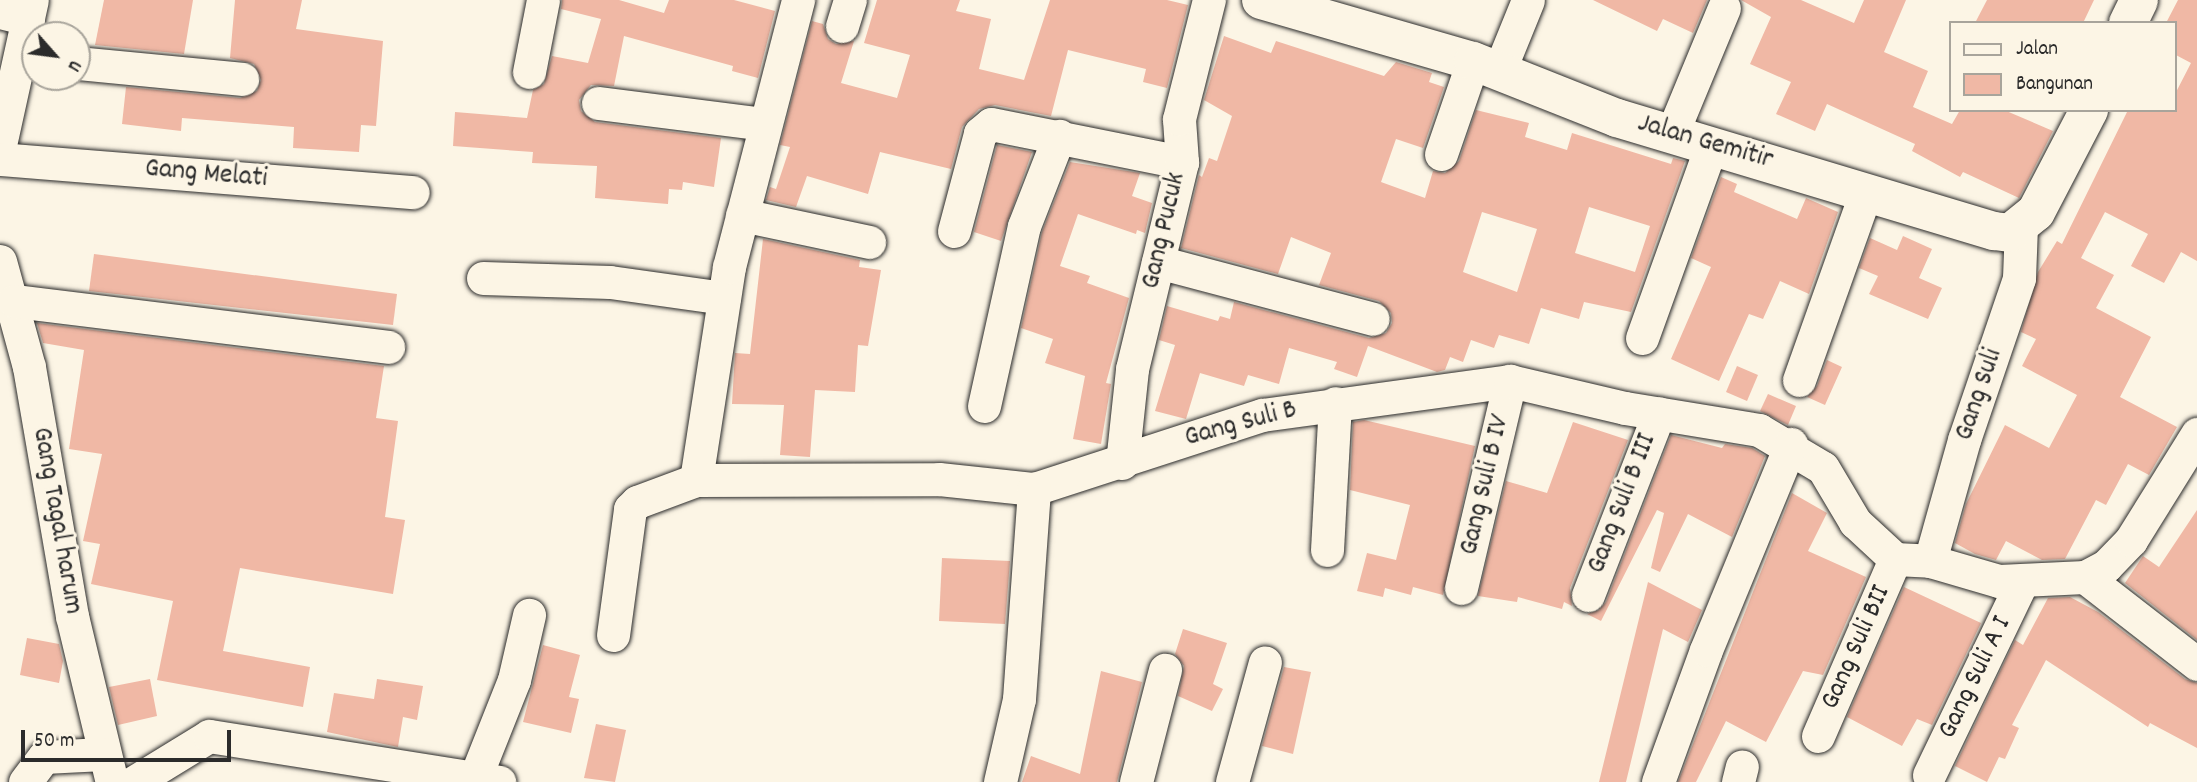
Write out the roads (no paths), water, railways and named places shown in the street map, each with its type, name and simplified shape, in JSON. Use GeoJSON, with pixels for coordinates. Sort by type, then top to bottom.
{"type":"FeatureCollection","features":[{"type":"Feature","properties":{"kind":"street"},"geometry":{"type":"LineString","coordinates":[[529,72],[543,0]]}},
{"type":"Feature","properties":{"kind":"street"},"geometry":{"type":"LineString","coordinates":[[696,480],[724,298],[764,124],[798,0]]}},
{"type":"Feature","properties":{"kind":"street","name":"Gang Pucuk"},"geometry":{"type":"LineString","coordinates":[[1122,463],[1132,369],[1182,162],[1179,119],[1209,0]]}},
{"type":"Feature","properties":{"kind":"street","name":"Jalan Gemitir"},"geometry":{"type":"LineString","coordinates":[[1261,0],[1487,65],[1594,109],[1994,231],[2010,233],[2021,228]]}},
{"type":"Feature","properties":{"kind":"street"},"geometry":{"type":"LineString","coordinates":[[1441,154],[1487,65],[1528,0]]}},
{"type":"Feature","properties":{"kind":"street"},"geometry":{"type":"LineString","coordinates":[[2129,21],[2139,0]]}},
{"type":"Feature","properties":{"kind":"street"},"geometry":{"type":"LineString","coordinates":[[1673,131],[1724,8]]}},
{"type":"Feature","properties":{"kind":"street"},"geometry":{"type":"LineString","coordinates":[[91,65],[242,79]]}},
{"type":"Feature","properties":{"kind":"street"},"geometry":{"type":"LineString","coordinates":[[0,145],[21,80]]}},
{"type":"Feature","properties":{"kind":"street"},"geometry":{"type":"LineString","coordinates":[[598,103],[764,124]]}},
{"type":"Feature","properties":{"kind":"street"},"geometry":{"type":"LineString","coordinates":[[2021,228],[2046,198],[2087,112]]}},
{"type":"Feature","properties":{"kind":"street"},"geometry":{"type":"LineString","coordinates":[[954,231],[983,128],[991,124],[1182,162]]}},
{"type":"Feature","properties":{"kind":"street"},"geometry":{"type":"LineString","coordinates":[[984,406],[1024,226],[1059,136]]}},
{"type":"Feature","properties":{"kind":"street"},"geometry":{"type":"LineString","coordinates":[[1642,338],[1712,144]]}},
{"type":"Feature","properties":{"kind":"street","name":"Gang Melati"},"geometry":{"type":"LineString","coordinates":[[0,159],[413,192]]}},
{"type":"Feature","properties":{"kind":"street"},"geometry":{"type":"LineString","coordinates":[[1799,380],[1866,192]]}},
{"type":"Feature","properties":{"kind":"street"},"geometry":{"type":"LineString","coordinates":[[742,215],[869,242]]}},
{"type":"Feature","properties":{"kind":"street","name":"Gang Suli"},"geometry":{"type":"LineString","coordinates":[[1930,561],[1968,428],[2019,278],[2021,228]]}},
{"type":"Feature","properties":{"kind":"street","name":"Gang Tagal harum"},"geometry":{"type":"LineString","coordinates":[[0,261],[14,301],[11,336],[107,768]]}},
{"type":"Feature","properties":{"kind":"street"},"geometry":{"type":"LineString","coordinates":[[1158,262],[1373,319]]}},
{"type":"Feature","properties":{"kind":"street"},"geometry":{"type":"LineString","coordinates":[[483,278],[610,282],[724,298]]}},
{"type":"Feature","properties":{"kind":"street"},"geometry":{"type":"LineString","coordinates":[[14,301],[388,347]]}},
{"type":"Feature","properties":{"kind":"street","name":"Gang Suli B"},"geometry":{"type":"LineString","coordinates":[[613,635],[630,509],[637,502],[696,480],[939,479],[1034,489],[1122,463],[1262,415],[1335,403],[1510,382],[1659,413],[1759,430],[1791,444],[1824,468],[1855,522],[1895,559]]}},
{"type":"Feature","properties":{"kind":"street","name":"Gang Suli B IV"},"geometry":{"type":"LineString","coordinates":[[1461,588],[1510,382]]}},
{"type":"Feature","properties":{"kind":"street"},"geometry":{"type":"LineString","coordinates":[[1327,550],[1335,403]]}},
{"type":"Feature","properties":{"kind":"street","name":"Gang Suli B III"},"geometry":{"type":"LineString","coordinates":[[1588,595],[1659,413]]}},
{"type":"Feature","properties":{"kind":"street"},"geometry":{"type":"LineString","coordinates":[[1895,559],[1930,561],[1999,581],[2085,577],[2106,566],[2132,540],[2197,434]]}},
{"type":"Feature","properties":{"kind":"street"},"geometry":{"type":"LineString","coordinates":[[1658,782],[1706,650],[1791,444]]}},
{"type":"Feature","properties":{"kind":"street"},"geometry":{"type":"LineString","coordinates":[[1000,782],[1019,699],[1034,489]]}},
{"type":"Feature","properties":{"kind":"street","name":"Gang Suli BII"},"geometry":{"type":"LineString","coordinates":[[1818,736],[1895,559]]}},
{"type":"Feature","properties":{"kind":"street"},"geometry":{"type":"LineString","coordinates":[[2085,577],[2197,664]]}},
{"type":"Feature","properties":{"kind":"street","name":"Gang Suli A I"},"geometry":{"type":"LineString","coordinates":[[1929,775],[2023,580]]}},
{"type":"Feature","properties":{"kind":"street"},"geometry":{"type":"LineString","coordinates":[[134,782],[209,736],[487,780],[529,615]]}},
{"type":"Feature","properties":{"kind":"street"},"geometry":{"type":"LineString","coordinates":[[1233,782],[1265,662]]}},
{"type":"Feature","properties":{"kind":"street"},"geometry":{"type":"LineString","coordinates":[[1136,782],[1165,670]]}},
{"type":"Feature","properties":{"kind":"street"},"geometry":{"type":"LineString","coordinates":[[25,782],[44,757],[107,768]]}}]}
